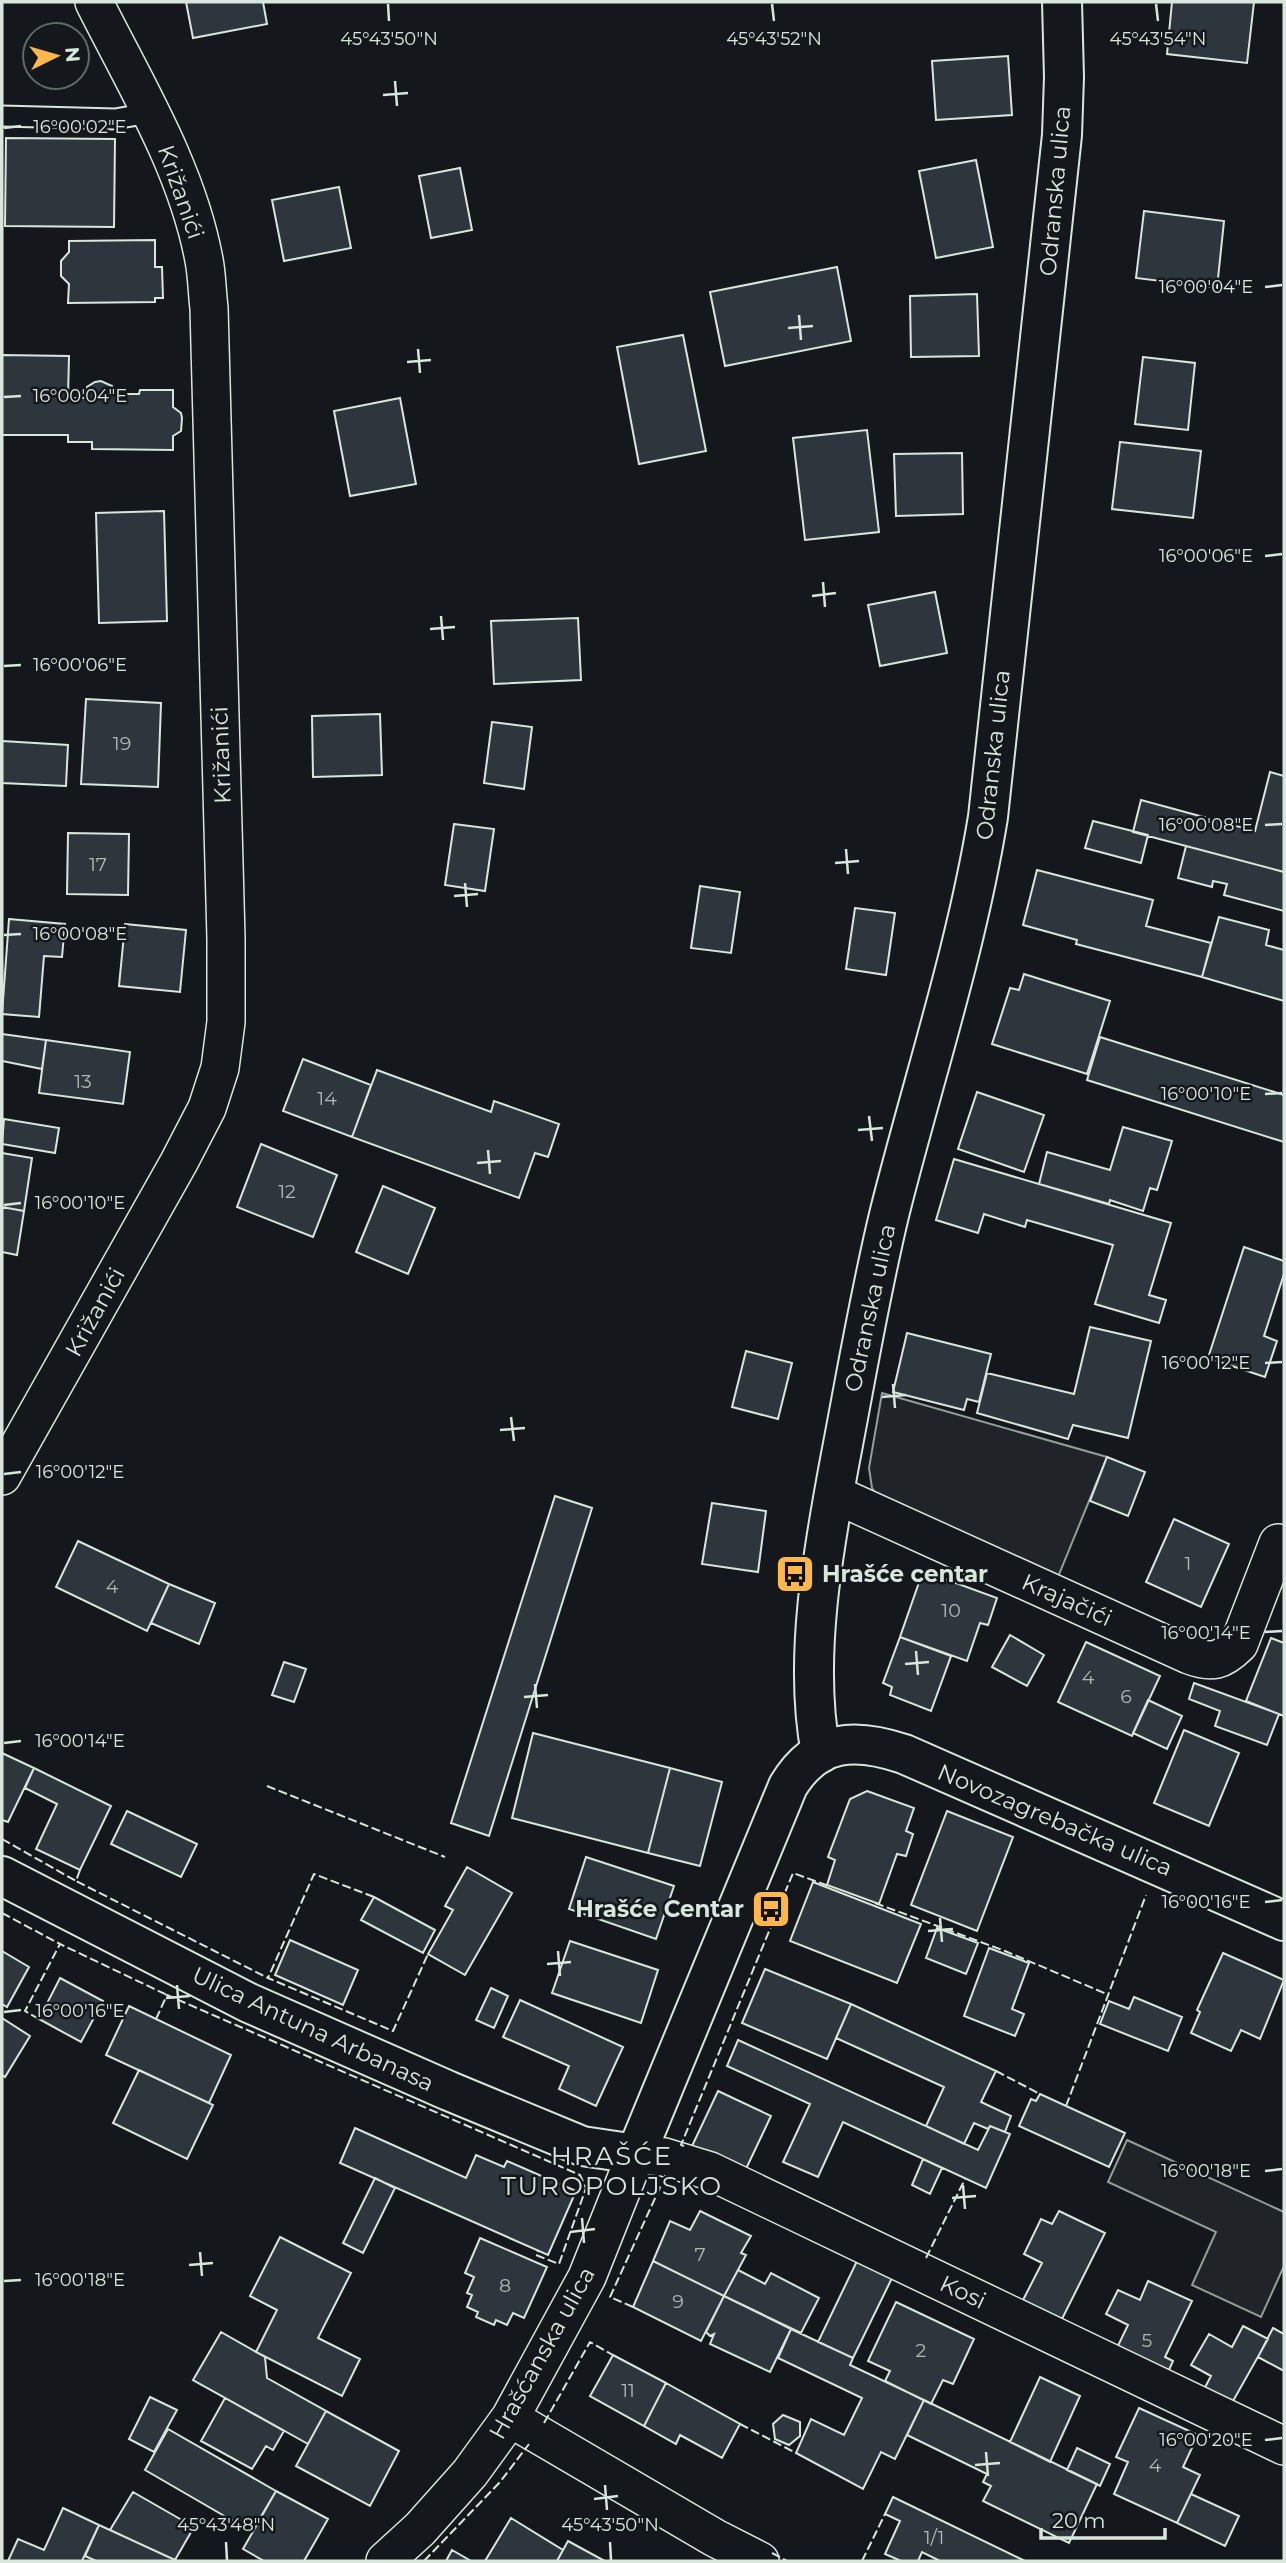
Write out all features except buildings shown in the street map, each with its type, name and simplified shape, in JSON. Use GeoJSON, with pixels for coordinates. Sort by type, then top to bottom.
{"type":"FeatureCollection","features":[{"type":"Feature","properties":{"kind":"street","name":"Križanići"},"geometry":{"type":"LineString","coordinates":[[2,1476],[207,1108],[220,1068],[226,1022],[209,308],[204,259],[191,214],[163,138],[94,2]]}},
{"type":"Feature","properties":{"kind":"street","name":"Odranska ulica"},"geometry":{"type":"LineString","coordinates":[[821,1753],[815,1723],[815,1646],[834,1494],[890,1212],[968,920],[988,817],[1062,135],[1062,2]]}},
{"type":"Feature","properties":{"kind":"street","name":"Krajačići"},"geometry":{"type":"LineString","coordinates":[[834,1494],[1189,1655],[1213,1661],[1227,1656],[1238,1644],[1278,1543]]}},
{"type":"Feature","properties":{"kind":"street","name":"Novozagrebačka ulica"},"geometry":{"type":"LineString","coordinates":[[821,1753],[840,1746],[869,1743],[904,1754],[1284,1921]]}},
{"type":"Feature","properties":{"kind":"street"},"geometry":{"type":"LineString","coordinates":[[636,2154],[788,1786],[795,1773],[821,1753]]}},
{"type":"Feature","properties":{"kind":"street","name":"Ulica Antuna Arbanasa"},"geometry":{"type":"LineString","coordinates":[[2,1876],[249,2003],[436,2086],[582,2146],[636,2154]]}},
{"type":"Feature","properties":{"kind":"street","name":"Hrašćanska ulica"},"geometry":{"type":"LineString","coordinates":[[385,2561],[420,2529],[470,2473],[510,2418],[587,2277],[636,2154]]}},
{"type":"Feature","properties":{"kind":"street","name":"Kosi"},"geometry":{"type":"LineString","coordinates":[[636,2154],[664,2157],[710,2171],[1284,2446]]}},
{"type":"Feature","properties":{"kind":"street"},"geometry":{"type":"LineString","coordinates":[[510,2418],[715,2538],[760,2561]]}},
{"type":"Feature","properties":{"kind":"lane"},"geometry":{"type":"LineString","coordinates":[[2,116],[114,119],[149,113]]}},
{"type":"Feature","properties":{"kind":"shaded area"},"geometry":{"type":"Polygon","coordinates":[[[882,1393],[1107,1457],[1058,1577],[882,1504],[872,1488],[869,1468],[882,1393]]]}},
{"type":"Feature","properties":{"kind":"shaded area"},"geometry":{"type":"Polygon","coordinates":[[[1127,2140],[1284,2212],[1284,2266],[1261,2317],[1192,2285],[1216,2232],[1108,2182],[1127,2140]]]}},
{"type":"Feature","properties":{"kind":"fence"},"geometry":{"type":"LineString","coordinates":[[267,1786],[445,1857]]}},
{"type":"Feature","properties":{"kind":"fence"},"geometry":{"type":"LineString","coordinates":[[2,1839],[76,1881]]}},
{"type":"Feature","properties":{"kind":"fence"},"geometry":{"type":"LineString","coordinates":[[80,1870],[76,1881],[268,1978]]}},
{"type":"Feature","properties":{"kind":"fence"},"geometry":{"type":"LineString","coordinates":[[684,2146],[681,2145],[793,1873],[829,1886]]}},
{"type":"Feature","properties":{"kind":"fence"},"geometry":{"type":"LineString","coordinates":[[374,1897],[314,1874],[268,1978],[393,2031],[428,1954]]}},
{"type":"Feature","properties":{"kind":"fence"},"geometry":{"type":"LineString","coordinates":[[1066,2106],[1146,1895]]}},
{"type":"Feature","properties":{"kind":"fence"},"geometry":{"type":"LineString","coordinates":[[875,1903],[1005,1951],[1109,1995]]}},
{"type":"Feature","properties":{"kind":"fence"},"geometry":{"type":"LineString","coordinates":[[2,1913],[60,1944]]}},
{"type":"Feature","properties":{"kind":"fence"},"geometry":{"type":"LineString","coordinates":[[39,2019],[25,2011],[60,1944],[167,1995]]}},
{"type":"Feature","properties":{"kind":"fence"},"geometry":{"type":"LineString","coordinates":[[156,2019],[167,1995],[580,2175],[586,2188],[559,2264],[536,2255],[538,2251]]}},
{"type":"Feature","properties":{"kind":"fence"},"geometry":{"type":"LineString","coordinates":[[996,2071],[1040,2094]]}},
{"type":"Feature","properties":{"kind":"fence"},"geometry":{"type":"LineString","coordinates":[[633,2307],[610,2297],[667,2172]]}},
{"type":"Feature","properties":{"kind":"fence"},"geometry":{"type":"LineString","coordinates":[[926,2258],[965,2179]]}},
{"type":"Feature","properties":{"kind":"fence"},"geometry":{"type":"LineString","coordinates":[[544,2423],[590,2342],[613,2355]]}},
{"type":"Feature","properties":{"kind":"fence"},"geometry":{"type":"LineString","coordinates":[[740,2424],[796,2453]]}},
{"type":"Feature","properties":{"kind":"fence"},"geometry":{"type":"LineString","coordinates":[[424,2561],[500,2482],[529,2444]]}},
{"type":"Feature","properties":{"kind":"fence"},"geometry":{"type":"LineString","coordinates":[[862,2561],[885,2514]]}},
{"type":"Feature","properties":{"kind":"fence"},"geometry":{"type":"LineString","coordinates":[[772,2553],[787,2561]]}},
{"type":"Feature","properties":{"kind":"place","name":"Hrašće centar"},"geometry":{"type":"Point","coordinates":[795,1574]}},
{"type":"Feature","properties":{"kind":"place","name":"Hrašće Centar"},"geometry":{"type":"Point","coordinates":[771,1909]}},
{"type":"Feature","properties":{"kind":"district","name":"HRAŠĆE TUROPOLJSKO"},"geometry":{"type":"Point","coordinates":[612,2171]}}]}
